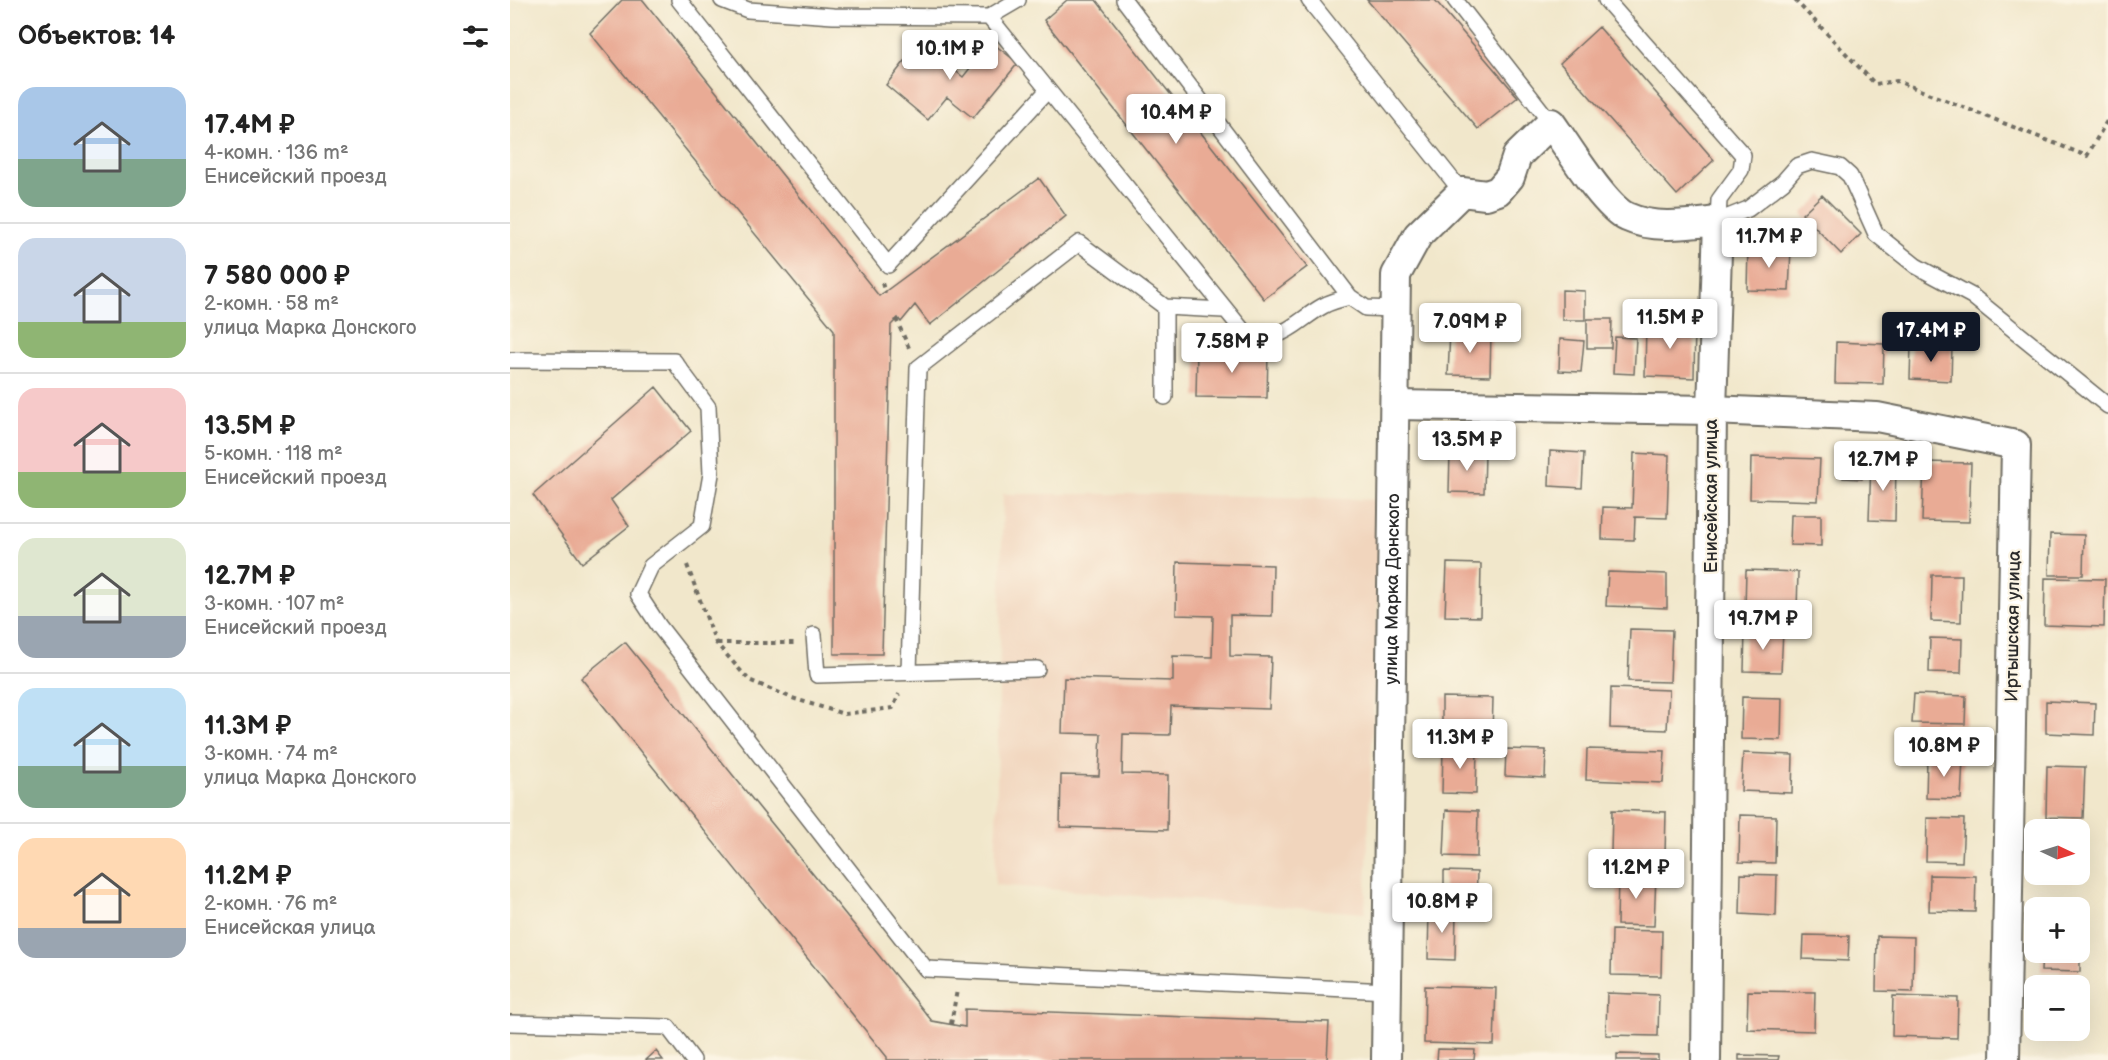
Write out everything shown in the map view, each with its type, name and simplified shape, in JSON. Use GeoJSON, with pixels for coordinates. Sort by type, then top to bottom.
{"type":"FeatureCollection","features":[{"type":"Feature","properties":{"kind":"street"},"geometry":{"type":"LineString","coordinates":[[1462,192],[1486,195],[1498,191],[1510,177],[1517,156],[1551,123],[1604,196],[1626,217],[1658,225],[1718,221]]}},
{"type":"Feature","properties":{"kind":"street","name":"улица Марка Донского"},"geometry":{"type":"LineString","coordinates":[[1386,1060],[1396,275],[1418,235],[1462,192]]}},
{"type":"Feature","properties":{"kind":"street","name":"Енисейская улица"},"geometry":{"type":"LineString","coordinates":[[1706,1060],[1712,410],[1718,221]]}},
{"type":"Feature","properties":{"kind":"street"},"geometry":{"type":"LineString","coordinates":[[1395,405],[1712,410]]}},
{"type":"Feature","properties":{"kind":"street","name":"Иртышская улица"},"geometry":{"type":"LineString","coordinates":[[1712,410],[1877,417],[2016,445],[2005,1060]]}},
{"type":"Feature","properties":{"kind":"lane"},"geometry":{"type":"LineString","coordinates":[[679,0],[888,265],[1048,90]]}},
{"type":"Feature","properties":{"kind":"lane"},"geometry":{"type":"LineString","coordinates":[[722,0],[833,16],[989,17],[1018,0]]}},
{"type":"Feature","properties":{"kind":"lane"},"geometry":{"type":"LineString","coordinates":[[1125,0],[1350,297],[1366,308],[1395,309]]}},
{"type":"Feature","properties":{"kind":"lane"},"geometry":{"type":"LineString","coordinates":[[1309,0],[1462,192]]}},
{"type":"Feature","properties":{"kind":"lane"},"geometry":{"type":"LineString","coordinates":[[1455,0],[1551,123]]}},
{"type":"Feature","properties":{"kind":"lane"},"geometry":{"type":"LineString","coordinates":[[1606,0],[1743,155],[1741,170],[1719,200],[1718,221],[1748,209],[1783,182],[1797,166],[1812,161],[1840,167],[1850,176],[1876,234],[1916,266],[1972,296],[2108,406]]}},
{"type":"Feature","properties":{"kind":"lane"},"geometry":{"type":"LineString","coordinates":[[989,17],[1223,309],[1244,332],[1258,337],[1282,334],[1322,306],[1350,297]]}},
{"type":"Feature","properties":{"kind":"lane"},"geometry":{"type":"LineString","coordinates":[[909,672],[918,368],[1079,243],[1165,307],[1223,309]]}},
{"type":"Feature","properties":{"kind":"lane"},"geometry":{"type":"LineString","coordinates":[[1165,307],[1166,397]]}},
{"type":"Feature","properties":{"kind":"lane"},"geometry":{"type":"LineString","coordinates":[[510,360],[674,361],[708,407],[711,474],[702,525],[651,566],[638,594],[659,626],[926,969],[1388,991]]}},
{"type":"Feature","properties":{"kind":"lane"},"geometry":{"type":"LineString","coordinates":[[814,639],[817,675],[1037,669]]}},
{"type":"Feature","properties":{"kind":"lane"},"geometry":{"type":"LineString","coordinates":[[510,1023],[668,1027],[693,1060]]}},
{"type":"Feature","properties":{"kind":"path"},"geometry":{"type":"LineString","coordinates":[[1795,0],[1875,84],[1897,81],[2087,156],[2108,118]]}},
{"type":"Feature","properties":{"kind":"path"},"geometry":{"type":"LineString","coordinates":[[896,319],[918,368]]}},
{"type":"Feature","properties":{"kind":"path"},"geometry":{"type":"LineString","coordinates":[[679,544],[716,643],[749,680],[792,698],[844,714],[893,708],[909,672]]}},
{"type":"Feature","properties":{"kind":"path"},"geometry":{"type":"LineString","coordinates":[[716,643],[814,639]]}},
{"type":"Feature","properties":{"kind":"path"},"geometry":{"type":"LineString","coordinates":[[951,1024],[963,971]]}},
{"type":"Feature","properties":{"kind":"shaded area"},"geometry":{"type":"Polygon","coordinates":[[[1003,494],[1185,494],[1382,500],[1365,913],[995,885],[1003,494]]]}},
{"type":"Feature","properties":{"kind":"building"},"geometry":{"type":"Polygon","coordinates":[[[622,0],[643,0],[879,296],[1039,178],[1066,216],[930,325],[915,305],[901,322],[898,318],[891,325],[882,654],[834,654],[834,330],[590,33],[622,0]]]}},
{"type":"Feature","properties":{"kind":"building"},"geometry":{"type":"Polygon","coordinates":[[[1067,0],[1096,0],[1307,267],[1264,299],[1044,20],[1067,0]]]}},
{"type":"Feature","properties":{"kind":"building"},"geometry":{"type":"Polygon","coordinates":[[[1367,0],[1435,0],[1518,97],[1478,129],[1367,0]]]}},
{"type":"Feature","properties":{"kind":"building"},"geometry":{"type":"Polygon","coordinates":[[[1599,27],[1714,160],[1677,195],[1560,63],[1599,27]]]}},
{"type":"Feature","properties":{"kind":"building"},"geometry":{"type":"Polygon","coordinates":[[[920,42],[963,77],[991,42],[1018,63],[973,118],[947,97],[928,120],[886,85],[920,42]]]}},
{"type":"Feature","properties":{"kind":"building"},"geometry":{"type":"Polygon","coordinates":[[[1822,195],[1861,234],[1841,254],[1802,214],[1822,195]]]}},
{"type":"Feature","properties":{"kind":"building"},"geometry":{"type":"Polygon","coordinates":[[[1748,248],[1791,249],[1789,291],[1747,290],[1748,248]]]}},
{"type":"Feature","properties":{"kind":"building"},"geometry":{"type":"Polygon","coordinates":[[[1562,290],[1585,291],[1585,320],[1562,320],[1562,290]]]}},
{"type":"Feature","properties":{"kind":"building"},"geometry":{"type":"Polygon","coordinates":[[[1587,319],[1612,319],[1611,348],[1587,348],[1587,319]]]}},
{"type":"Feature","properties":{"kind":"building"},"geometry":{"type":"Polygon","coordinates":[[[1646,323],[1695,324],[1694,378],[1645,376],[1646,323]]]}},
{"type":"Feature","properties":{"kind":"building"},"geometry":{"type":"Polygon","coordinates":[[[1450,331],[1491,332],[1490,376],[1448,375],[1450,331]]]}},
{"type":"Feature","properties":{"kind":"building"},"geometry":{"type":"Polygon","coordinates":[[[1615,337],[1636,338],[1634,374],[1613,373],[1615,337]]]}},
{"type":"Feature","properties":{"kind":"building"},"geometry":{"type":"Polygon","coordinates":[[[1560,339],[1584,341],[1581,372],[1559,371],[1560,339]]]}},
{"type":"Feature","properties":{"kind":"building"},"geometry":{"type":"Polygon","coordinates":[[[1836,342],[1884,344],[1883,384],[1835,383],[1836,342]]]}},
{"type":"Feature","properties":{"kind":"building"},"geometry":{"type":"Polygon","coordinates":[[[1911,345],[1952,346],[1951,381],[1910,379],[1911,345]]]}},
{"type":"Feature","properties":{"kind":"building"},"geometry":{"type":"Polygon","coordinates":[[[1197,350],[1268,352],[1267,398],[1196,397],[1197,350]]]}},
{"type":"Feature","properties":{"kind":"building"},"geometry":{"type":"Polygon","coordinates":[[[656,387],[691,431],[611,500],[629,526],[582,563],[533,495],[656,387]]]}},
{"type":"Feature","properties":{"kind":"building"},"geometry":{"type":"Polygon","coordinates":[[[1843,449],[1863,450],[1862,479],[1843,478],[1843,449]]]}},
{"type":"Feature","properties":{"kind":"building"},"geometry":{"type":"Polygon","coordinates":[[[1550,451],[1584,453],[1582,488],[1549,486],[1550,451]]]}},
{"type":"Feature","properties":{"kind":"building"},"geometry":{"type":"Polygon","coordinates":[[[1450,452],[1485,453],[1484,493],[1449,492],[1450,452]]]}},
{"type":"Feature","properties":{"kind":"building"},"geometry":{"type":"Polygon","coordinates":[[[1634,453],[1669,455],[1667,518],[1635,517],[1634,540],[1602,539],[1603,507],[1632,508],[1634,453]]]}},
{"type":"Feature","properties":{"kind":"building"},"geometry":{"type":"Polygon","coordinates":[[[1751,457],[1820,459],[1818,501],[1750,499],[1751,457]]]}},
{"type":"Feature","properties":{"kind":"building"},"geometry":{"type":"Polygon","coordinates":[[[1871,462],[1896,463],[1895,521],[1869,520],[1871,462]]]}},
{"type":"Feature","properties":{"kind":"building"},"geometry":{"type":"Polygon","coordinates":[[[1924,462],[1971,463],[1969,522],[1922,521],[1924,462]]]}},
{"type":"Feature","properties":{"kind":"building"},"geometry":{"type":"Polygon","coordinates":[[[1791,515],[1821,515],[1821,546],[1790,545],[1791,515]]]}},
{"type":"Feature","properties":{"kind":"building"},"geometry":{"type":"Polygon","coordinates":[[[2050,534],[2084,535],[2083,575],[2049,575],[2050,534]]]}},
{"type":"Feature","properties":{"kind":"building"},"geometry":{"type":"Polygon","coordinates":[[[1177,562],[1273,565],[1272,616],[1230,615],[1230,656],[1271,657],[1269,709],[1171,706],[1170,735],[1123,734],[1122,774],[1168,775],[1167,830],[1060,827],[1061,775],[1099,776],[1101,734],[1062,733],[1064,678],[1173,681],[1173,656],[1212,657],[1213,616],[1176,615],[1177,562]]]}},
{"type":"Feature","properties":{"kind":"building"},"geometry":{"type":"Polygon","coordinates":[[[1447,563],[1481,564],[1480,617],[1445,616],[1447,563]]]}},
{"type":"Feature","properties":{"kind":"building"},"geometry":{"type":"Polygon","coordinates":[[[1746,570],[1798,572],[1797,611],[1745,609],[1746,570]]]}},
{"type":"Feature","properties":{"kind":"building"},"geometry":{"type":"Polygon","coordinates":[[[1608,572],[1667,574],[1667,608],[1606,606],[1608,572]]]}},
{"type":"Feature","properties":{"kind":"building"},"geometry":{"type":"Polygon","coordinates":[[[1932,575],[1962,575],[1961,622],[1931,621],[1932,575]]]}},
{"type":"Feature","properties":{"kind":"building"},"geometry":{"type":"Polygon","coordinates":[[[2045,578],[2105,579],[2104,627],[2044,625],[2045,578]]]}},
{"type":"Feature","properties":{"kind":"building"},"geometry":{"type":"Polygon","coordinates":[[[1630,629],[1672,630],[1670,682],[1628,681],[1630,629]]]}},
{"type":"Feature","properties":{"kind":"building"},"geometry":{"type":"Polygon","coordinates":[[[1745,630],[1783,631],[1781,672],[1744,671],[1745,630]]]}},
{"type":"Feature","properties":{"kind":"building"},"geometry":{"type":"Polygon","coordinates":[[[1930,638],[1962,639],[1961,673],[1929,672],[1930,638]]]}},
{"type":"Feature","properties":{"kind":"building"},"geometry":{"type":"Polygon","coordinates":[[[625,642],[932,1021],[965,1027],[965,1009],[1329,1022],[1327,1060],[887,1060],[887,1057],[581,678],[625,642]]]}},
{"type":"Feature","properties":{"kind":"building"},"geometry":{"type":"Polygon","coordinates":[[[1611,688],[1669,690],[1667,730],[1610,728],[1611,688]]]}},
{"type":"Feature","properties":{"kind":"building"},"geometry":{"type":"Polygon","coordinates":[[[1914,694],[1966,696],[1965,724],[1912,723],[1914,694]]]}},
{"type":"Feature","properties":{"kind":"building"},"geometry":{"type":"Polygon","coordinates":[[[1442,697],[1493,698],[1492,735],[1442,733],[1442,697]]]}},
{"type":"Feature","properties":{"kind":"building"},"geometry":{"type":"Polygon","coordinates":[[[1742,697],[1782,698],[1781,740],[1741,739],[1742,697]]]}},
{"type":"Feature","properties":{"kind":"building"},"geometry":{"type":"Polygon","coordinates":[[[2046,701],[2095,703],[2094,735],[2046,733],[2046,701]]]}},
{"type":"Feature","properties":{"kind":"building"},"geometry":{"type":"Polygon","coordinates":[[[1443,747],[1477,748],[1476,794],[1442,793],[1443,747]]]}},
{"type":"Feature","properties":{"kind":"building"},"geometry":{"type":"Polygon","coordinates":[[[1506,749],[1546,750],[1545,778],[1505,776],[1506,749]]]}},
{"type":"Feature","properties":{"kind":"building"},"geometry":{"type":"Polygon","coordinates":[[[1587,749],[1665,751],[1663,783],[1586,780],[1587,749]]]}},
{"type":"Feature","properties":{"kind":"building"},"geometry":{"type":"Polygon","coordinates":[[[1743,753],[1793,755],[1792,793],[1741,791],[1743,753]]]}},
{"type":"Feature","properties":{"kind":"building"},"geometry":{"type":"Polygon","coordinates":[[[1927,758],[1963,759],[1961,799],[1926,798],[1927,758]]]}},
{"type":"Feature","properties":{"kind":"building"},"geometry":{"type":"Polygon","coordinates":[[[2047,766],[2085,767],[2083,818],[2046,817],[2047,766]]]}},
{"type":"Feature","properties":{"kind":"building"},"geometry":{"type":"Polygon","coordinates":[[[1446,810],[1478,811],[1477,857],[1444,856],[1446,810]]]}},
{"type":"Feature","properties":{"kind":"building"},"geometry":{"type":"Polygon","coordinates":[[[1612,810],[1666,812],[1665,855],[1611,854],[1612,810]]]}},
{"type":"Feature","properties":{"kind":"building"},"geometry":{"type":"Polygon","coordinates":[[[1740,815],[1776,816],[1775,863],[1739,862],[1740,815]]]}},
{"type":"Feature","properties":{"kind":"building"},"geometry":{"type":"Polygon","coordinates":[[[1927,818],[1964,819],[1962,862],[1926,861],[1927,818]]]}},
{"type":"Feature","properties":{"kind":"building"},"geometry":{"type":"Polygon","coordinates":[[[1444,871],[1477,872],[1476,906],[1444,905],[1444,871]]]}},
{"type":"Feature","properties":{"kind":"building"},"geometry":{"type":"Polygon","coordinates":[[[1618,874],[1656,875],[1654,926],[1617,925],[1618,874]]]}},
{"type":"Feature","properties":{"kind":"building"},"geometry":{"type":"Polygon","coordinates":[[[1741,874],[1777,875],[1776,916],[1740,914],[1741,874]]]}},
{"type":"Feature","properties":{"kind":"building"},"geometry":{"type":"Polygon","coordinates":[[[1930,875],[1976,876],[1975,912],[1929,911],[1930,875]]]}},
{"type":"Feature","properties":{"kind":"building"},"geometry":{"type":"Polygon","coordinates":[[[1429,909],[1456,910],[1455,960],[1428,959],[1429,909]]]}},
{"type":"Feature","properties":{"kind":"building"},"geometry":{"type":"Polygon","coordinates":[[[1612,930],[1662,931],[1661,976],[1611,975],[1612,930]]]}},
{"type":"Feature","properties":{"kind":"building"},"geometry":{"type":"Polygon","coordinates":[[[1804,935],[1849,936],[1848,961],[1803,959],[1804,935]]]}},
{"type":"Feature","properties":{"kind":"building"},"geometry":{"type":"Polygon","coordinates":[[[1877,936],[1914,937],[1913,992],[1876,991],[1877,936]]]}},
{"type":"Feature","properties":{"kind":"building"},"geometry":{"type":"Polygon","coordinates":[[[2041,963],[2080,963],[2080,972],[2041,971],[2041,963]]]}},
{"type":"Feature","properties":{"kind":"building"},"geometry":{"type":"Polygon","coordinates":[[[1425,986],[1496,988],[1494,1045],[1424,1043],[1425,986]]]}},
{"type":"Feature","properties":{"kind":"building"},"geometry":{"type":"Polygon","coordinates":[[[1748,991],[1815,992],[1814,1031],[1747,1029],[1748,991]]]}},
{"type":"Feature","properties":{"kind":"building"},"geometry":{"type":"Polygon","coordinates":[[[1607,993],[1659,995],[1658,1036],[1606,1035],[1607,993]]]}},
{"type":"Feature","properties":{"kind":"building"},"geometry":{"type":"Polygon","coordinates":[[[1893,996],[1958,998],[1957,1038],[1892,1036],[1893,996]]]}},
{"type":"Feature","properties":{"kind":"building"},"geometry":{"type":"Polygon","coordinates":[[[1438,1049],[1475,1050],[1474,1060],[1437,1060],[1438,1049]]]}},
{"type":"Feature","properties":{"kind":"building"},"geometry":{"type":"Polygon","coordinates":[[[656,1051],[663,1060],[646,1060],[656,1051]]]}},
{"type":"Feature","properties":{"kind":"building"},"geometry":{"type":"Polygon","coordinates":[[[1617,1054],[1658,1055],[1658,1060],[1617,1060],[1617,1054]]]}},
{"type":"Feature","properties":{"kind":"building"},"geometry":{"type":"Polygon","coordinates":[[[1739,1055],[1779,1056],[1778,1060],[1739,1060],[1739,1055]]]}}]}
